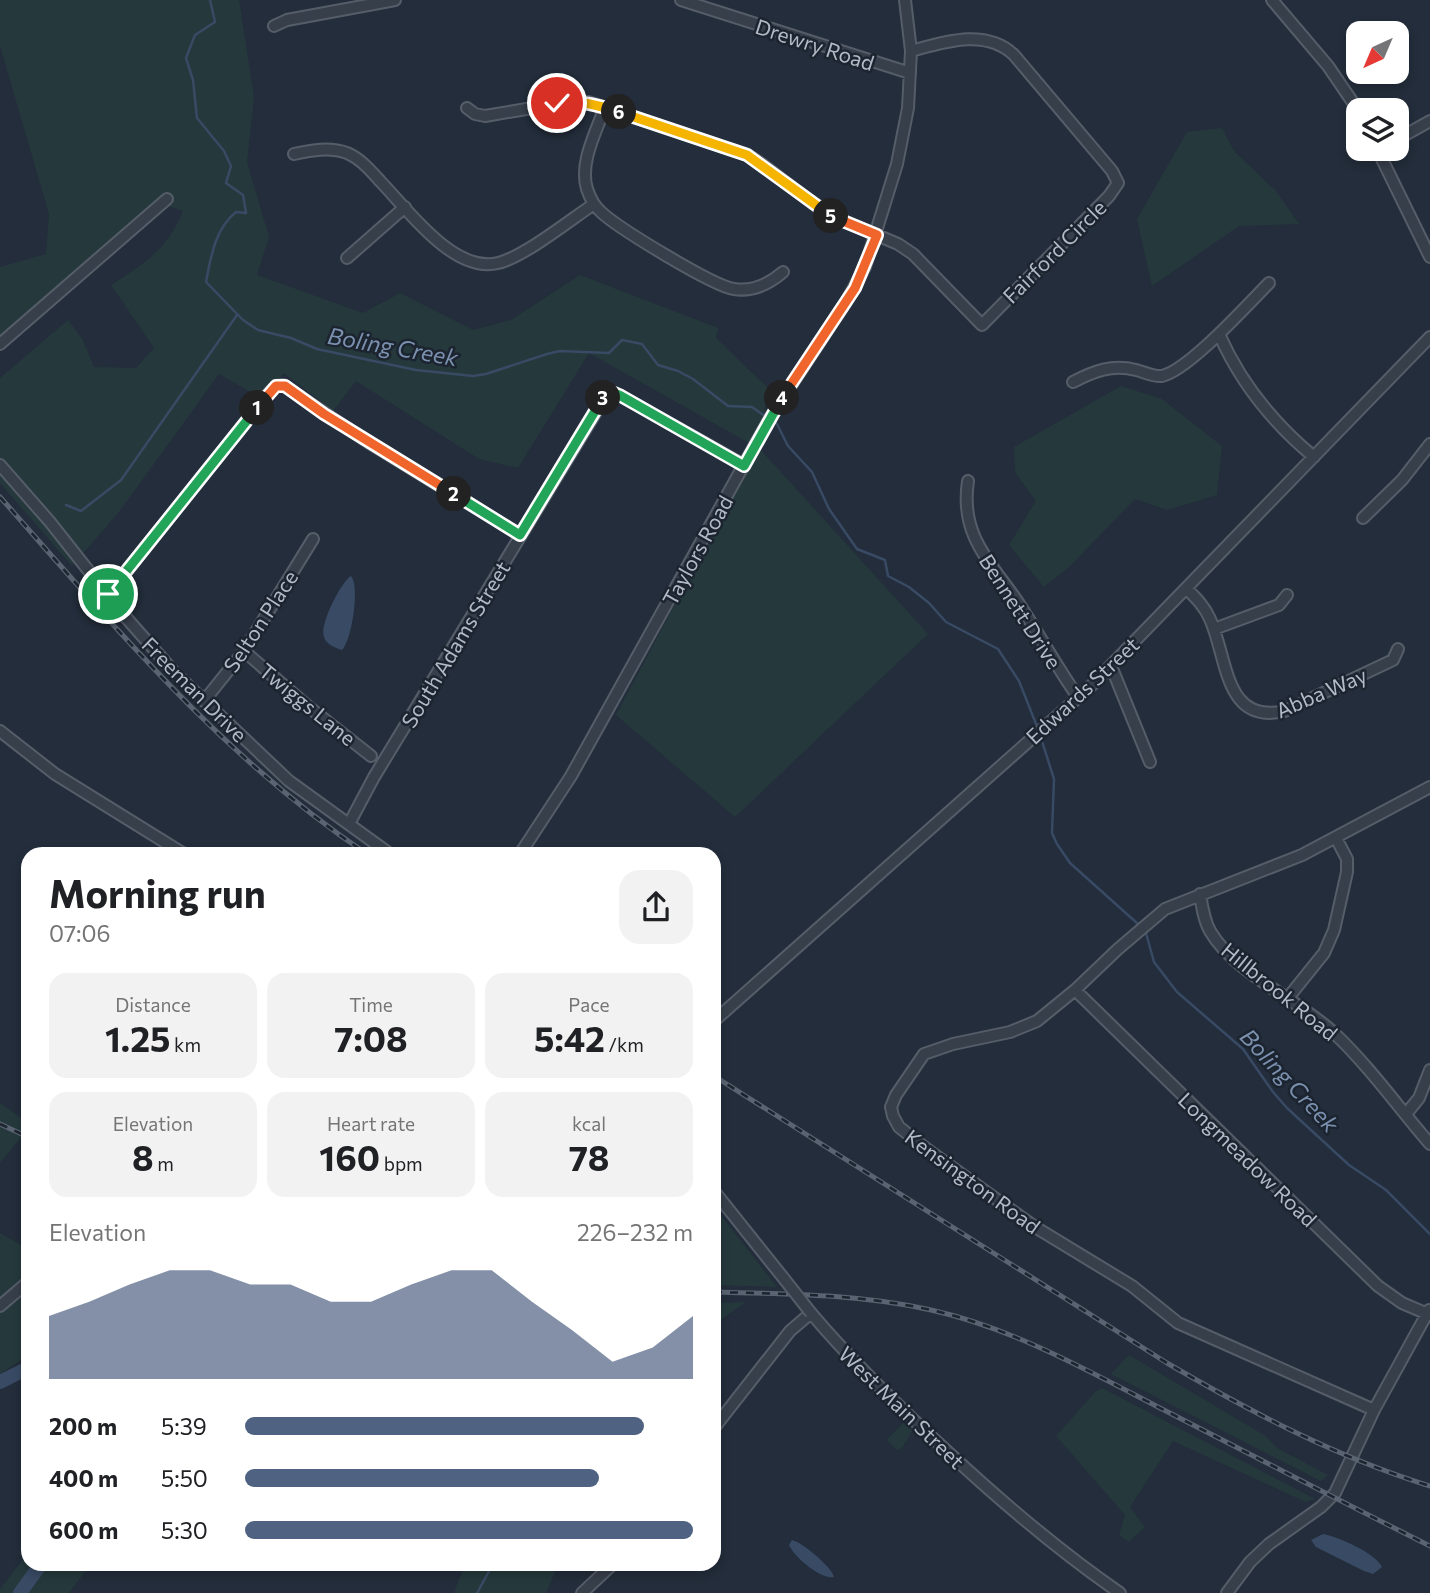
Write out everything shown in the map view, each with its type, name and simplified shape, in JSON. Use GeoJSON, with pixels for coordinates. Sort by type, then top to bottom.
{"type":"FeatureCollection","features":[{"type":"Feature","properties":{"kind":"street"},"geometry":{"type":"LineString","coordinates":[[274,26],[287,20],[357,4],[395,0]]}},
{"type":"Feature","properties":{"kind":"street","name":"Drewry Road"},"geometry":{"type":"LineString","coordinates":[[681,0],[717,6],[910,73]]}},
{"type":"Feature","properties":{"kind":"street","name":"Taylors Road"},"geometry":{"type":"LineString","coordinates":[[525,847],[571,776],[771,416],[855,288],[877,235],[908,108],[911,51],[905,0]]}},
{"type":"Feature","properties":{"kind":"street"},"geometry":{"type":"LineString","coordinates":[[1272,0],[1331,69],[1351,98]]}},
{"type":"Feature","properties":{"kind":"street","name":"Fairford Circle"},"geometry":{"type":"LineString","coordinates":[[877,235],[913,254],[982,324],[1109,196],[1118,183],[1112,171],[1014,55],[1002,45],[987,40],[965,39],[911,51]]}},
{"type":"Feature","properties":{"kind":"street"},"geometry":{"type":"LineString","coordinates":[[467,108],[475,114],[485,116],[573,101],[605,107],[747,155],[827,214],[877,235]]}},
{"type":"Feature","properties":{"kind":"street"},"geometry":{"type":"LineString","coordinates":[[605,107],[586,168],[587,188],[594,204],[610,219],[723,286],[754,289],[783,272]]}},
{"type":"Feature","properties":{"kind":"street"},"geometry":{"type":"LineString","coordinates":[[1409,133],[1430,121]]}},
{"type":"Feature","properties":{"kind":"street"},"geometry":{"type":"LineString","coordinates":[[295,154],[334,150],[350,155],[372,172],[455,256],[485,265],[515,256],[594,204]]}},
{"type":"Feature","properties":{"kind":"street"},"geometry":{"type":"LineString","coordinates":[[1384,161],[1430,257]]}},
{"type":"Feature","properties":{"kind":"street"},"geometry":{"type":"LineString","coordinates":[[0,344],[167,199]]}},
{"type":"Feature","properties":{"kind":"street"},"geometry":{"type":"LineString","coordinates":[[347,258],[405,207]]}},
{"type":"Feature","properties":{"kind":"street"},"geometry":{"type":"LineString","coordinates":[[1073,382],[1095,370],[1124,368],[1162,376],[1180,367],[1219,334],[1269,283]]}},
{"type":"Feature","properties":{"kind":"street"},"geometry":{"type":"LineString","coordinates":[[1219,334],[1253,395],[1291,437],[1314,457]]}},
{"type":"Feature","properties":{"kind":"street","name":"Edwards Street"},"geometry":{"type":"LineString","coordinates":[[721,1015],[1111,666],[1430,337]]}},
{"type":"Feature","properties":{"kind":"street"},"geometry":{"type":"LineString","coordinates":[[108,594],[269,393],[276,386],[282,385],[368,442],[520,535]]}},
{"type":"Feature","properties":{"kind":"street","name":"South Adams Street"},"geometry":{"type":"LineString","coordinates":[[349,824],[374,777],[608,394],[621,396],[744,466]]}},
{"type":"Feature","properties":{"kind":"street"},"geometry":{"type":"LineString","coordinates":[[1363,518],[1402,480],[1430,444]]}},
{"type":"Feature","properties":{"kind":"street","name":"Freeman Drive"},"geometry":{"type":"LineString","coordinates":[[0,465],[50,522],[157,655],[289,781],[380,847]]}},
{"type":"Feature","properties":{"kind":"street","name":"Bennett Drive"},"geometry":{"type":"LineString","coordinates":[[968,481],[965,497],[967,513],[981,552],[1012,592],[1052,660],[1078,697]]}},
{"type":"Feature","properties":{"kind":"street","name":"Selton Place"},"geometry":{"type":"LineString","coordinates":[[204,701],[244,651],[313,538]]}},
{"type":"Feature","properties":{"kind":"street","name":"Abba Way"},"geometry":{"type":"LineString","coordinates":[[1187,589],[1205,608],[1238,699],[1258,713],[1270,715],[1285,711],[1393,660],[1398,649]]}},
{"type":"Feature","properties":{"kind":"street"},"geometry":{"type":"LineString","coordinates":[[1214,629],[1279,605],[1287,595]]}},
{"type":"Feature","properties":{"kind":"street","name":"Twiggs Lane"},"geometry":{"type":"LineString","coordinates":[[244,651],[310,708],[372,756]]}},
{"type":"Feature","properties":{"kind":"street"},"geometry":{"type":"LineString","coordinates":[[1111,666],[1150,762]]}},
{"type":"Feature","properties":{"kind":"street"},"geometry":{"type":"LineString","coordinates":[[0,731],[55,774],[173,847]]}},
{"type":"Feature","properties":{"kind":"street","name":"Kensington Road"},"geometry":{"type":"LineString","coordinates":[[1374,1410],[1178,1323],[1122,1279],[1035,1227],[952,1169],[899,1127],[892,1111],[893,1100],[924,1054],[953,1044],[1025,1027],[1048,1013],[1075,990],[1158,913],[1200,894],[1270,869],[1336,838],[1430,787]]}},
{"type":"Feature","properties":{"kind":"street"},"geometry":{"type":"LineString","coordinates":[[1287,999],[1324,953],[1334,930],[1348,872],[1347,859],[1336,838]]}},
{"type":"Feature","properties":{"kind":"street","name":"Hillbrook Road"},"geometry":{"type":"LineString","coordinates":[[1200,894],[1206,921],[1217,940],[1238,961],[1337,1036],[1430,1144]]}},
{"type":"Feature","properties":{"kind":"street","name":"Longmeadow Road"},"geometry":{"type":"LineString","coordinates":[[1075,990],[1378,1286],[1402,1303],[1429,1313]]}},
{"type":"Feature","properties":{"kind":"street"},"geometry":{"type":"LineString","coordinates":[[1406,1114],[1419,1098],[1430,1070]]}},
{"type":"Feature","properties":{"kind":"street","name":"West Main Street"},"geometry":{"type":"LineString","coordinates":[[721,1200],[810,1313],[872,1382],[1032,1528],[1120,1593]]}},
{"type":"Feature","properties":{"kind":"street"},"geometry":{"type":"LineString","coordinates":[[0,1306],[21,1288]]}},
{"type":"Feature","properties":{"kind":"street"},"geometry":{"type":"LineString","coordinates":[[721,1419],[790,1331],[810,1313]]}},
{"type":"Feature","properties":{"kind":"street"},"geometry":{"type":"LineString","coordinates":[[1227,1593],[1242,1570],[1269,1544],[1332,1497],[1374,1410],[1429,1313]]}},
{"type":"Feature","properties":{"kind":"street"},"geometry":{"type":"LineString","coordinates":[[582,1593],[606,1571]]}},
{"type":"Feature","properties":{"kind":"green space"},"geometry":{"type":"Polygon","coordinates":[[[0,0],[239,0],[254,97],[247,162],[269,237],[257,275],[363,313],[400,293],[473,330],[511,320],[580,275],[718,328],[716,338],[768,388],[759,448],[928,634],[735,817],[616,715],[758,448],[589,353],[518,468],[479,459],[356,381],[333,411],[284,373],[262,399],[219,374],[119,512],[72,566],[0,483],[0,378],[68,320],[83,340],[94,367],[136,368],[154,348],[111,285],[145,262],[162,246],[183,211],[159,203],[0,339],[0,267],[46,254],[49,214],[0,46],[0,0]]]}},
{"type":"Feature","properties":{"kind":"green space"},"geometry":{"type":"Polygon","coordinates":[[[1222,128],[1234,151],[1276,191],[1299,224],[1239,226],[1152,286],[1137,219],[1187,132],[1222,128]]]}},
{"type":"Feature","properties":{"kind":"green space"},"geometry":{"type":"Polygon","coordinates":[[[1121,386],[1162,399],[1222,446],[1217,495],[1167,510],[1135,499],[1070,566],[1044,587],[1009,545],[1036,501],[1015,472],[1014,447],[1121,386]]]}},
{"type":"Feature","properties":{"kind":"green space"},"geometry":{"type":"Polygon","coordinates":[[[0,1103],[21,1118],[21,1138],[0,1163],[0,1103]]]}},
{"type":"Feature","properties":{"kind":"green space"},"geometry":{"type":"Polygon","coordinates":[[[722,1217],[777,1287],[721,1285],[722,1217]]]}},
{"type":"Feature","properties":{"kind":"green space"},"geometry":{"type":"Polygon","coordinates":[[[0,1233],[21,1245],[21,1360],[0,1374],[0,1233]]]}},
{"type":"Feature","properties":{"kind":"green space"},"geometry":{"type":"Polygon","coordinates":[[[746,1302],[721,1319],[721,1303],[746,1302]]]}},
{"type":"Feature","properties":{"kind":"green space"},"geometry":{"type":"Polygon","coordinates":[[[1129,1355],[1264,1435],[1277,1448],[1328,1475],[1321,1481],[1111,1374],[1129,1355]]]}},
{"type":"Feature","properties":{"kind":"green space"},"geometry":{"type":"Polygon","coordinates":[[[1102,1388],[1315,1499],[1306,1502],[1173,1441],[1130,1507],[1145,1527],[1129,1542],[1119,1535],[1125,1515],[1056,1436],[1095,1392],[1102,1388]]]}},
{"type":"Feature","properties":{"kind":"green space"},"geometry":{"type":"Polygon","coordinates":[[[903,1423],[912,1431],[902,1448],[897,1450],[887,1440],[903,1423]]]}},
{"type":"Feature","properties":{"kind":"green space"},"geometry":{"type":"Polygon","coordinates":[[[21,1562],[21,1571],[86,1571],[69,1593],[0,1593],[0,1589],[21,1562]]]}},
{"type":"Feature","properties":{"kind":"green space"},"geometry":{"type":"Polygon","coordinates":[[[462,1571],[555,1571],[546,1593],[454,1593],[462,1571]]]}},
{"type":"Feature","properties":{"kind":"water"},"geometry":{"type":"Polygon","coordinates":[[[351,576],[355,590],[354,613],[349,636],[342,650],[327,642],[323,631],[332,604],[351,576]]]}},
{"type":"Feature","properties":{"kind":"water"},"geometry":{"type":"Polygon","coordinates":[[[1323,1534],[1365,1551],[1382,1567],[1373,1574],[1316,1547],[1311,1540],[1323,1534]]]}},
{"type":"Feature","properties":{"kind":"water"},"geometry":{"type":"Polygon","coordinates":[[[792,1540],[816,1556],[834,1577],[822,1575],[802,1561],[789,1545],[792,1540]]]}},
{"type":"Feature","properties":{"kind":"waterway","name":"Boling Creek"},"geometry":{"type":"LineString","coordinates":[[210,0],[215,22],[195,35],[186,58],[193,80],[197,118],[224,151],[231,166],[226,183],[243,195],[246,213],[236,212],[223,226],[215,244],[206,282],[243,320],[258,330],[291,338],[317,349],[416,370],[473,376],[560,351],[609,353],[622,340],[642,344],[658,365],[693,379],[728,406],[752,407],[766,417]]}},
{"type":"Feature","properties":{"kind":"waterway"},"geometry":{"type":"LineString","coordinates":[[66,505],[81,511],[121,480],[237,315]]}},
{"type":"Feature","properties":{"kind":"waterway","name":"Boling Creek"},"geometry":{"type":"LineString","coordinates":[[772,420],[777,424],[788,446],[812,472],[829,509],[857,549],[885,560],[888,576],[909,587],[929,603],[946,622],[998,649],[1019,681],[1036,724]]}},
{"type":"Feature","properties":{"kind":"waterway","name":"Boling Creek"},"geometry":{"type":"LineString","coordinates":[[1041,738],[1054,779],[1052,833],[1057,844],[1070,863],[1138,924]]}},
{"type":"Feature","properties":{"kind":"waterway","name":"Boling Creek"},"geometry":{"type":"LineString","coordinates":[[1146,933],[1154,962],[1177,992],[1243,1049],[1287,1108],[1349,1165],[1386,1190],[1430,1234]]}},
{"type":"Feature","properties":{"kind":"waterway"},"geometry":{"type":"LineString","coordinates":[[0,1382],[21,1372]]}},
{"type":"Feature","properties":{"kind":"waterway"},"geometry":{"type":"LineString","coordinates":[[20,1593],[36,1571]]}},
{"type":"Feature","properties":{"kind":"waterway"},"geometry":{"type":"LineString","coordinates":[[477,1593],[489,1571]]}},
{"type":"Feature","properties":{"kind":"railway"},"geometry":{"type":"LineString","coordinates":[[0,497],[172,688],[265,775],[314,816],[357,847]]}},
{"type":"Feature","properties":{"kind":"railway"},"geometry":{"type":"LineString","coordinates":[[721,1080],[1167,1363],[1262,1416],[1328,1447],[1430,1486]]}},
{"type":"Feature","properties":{"kind":"railway"},"geometry":{"type":"LineString","coordinates":[[0,1124],[21,1134]]}},
{"type":"Feature","properties":{"kind":"railway"},"geometry":{"type":"LineString","coordinates":[[721,1292],[877,1301],[931,1310],[991,1328],[1077,1365],[1430,1546]]}},
{"type":"Feature","properties":{"kind":"route"},"geometry":{"type":"LineString","coordinates":[[108,594],[276,386],[285,386],[368,442],[520,535],[608,394],[621,396],[744,466],[781,399],[855,288],[877,235],[827,214],[747,155],[588,102],[557,103]]}}]}
